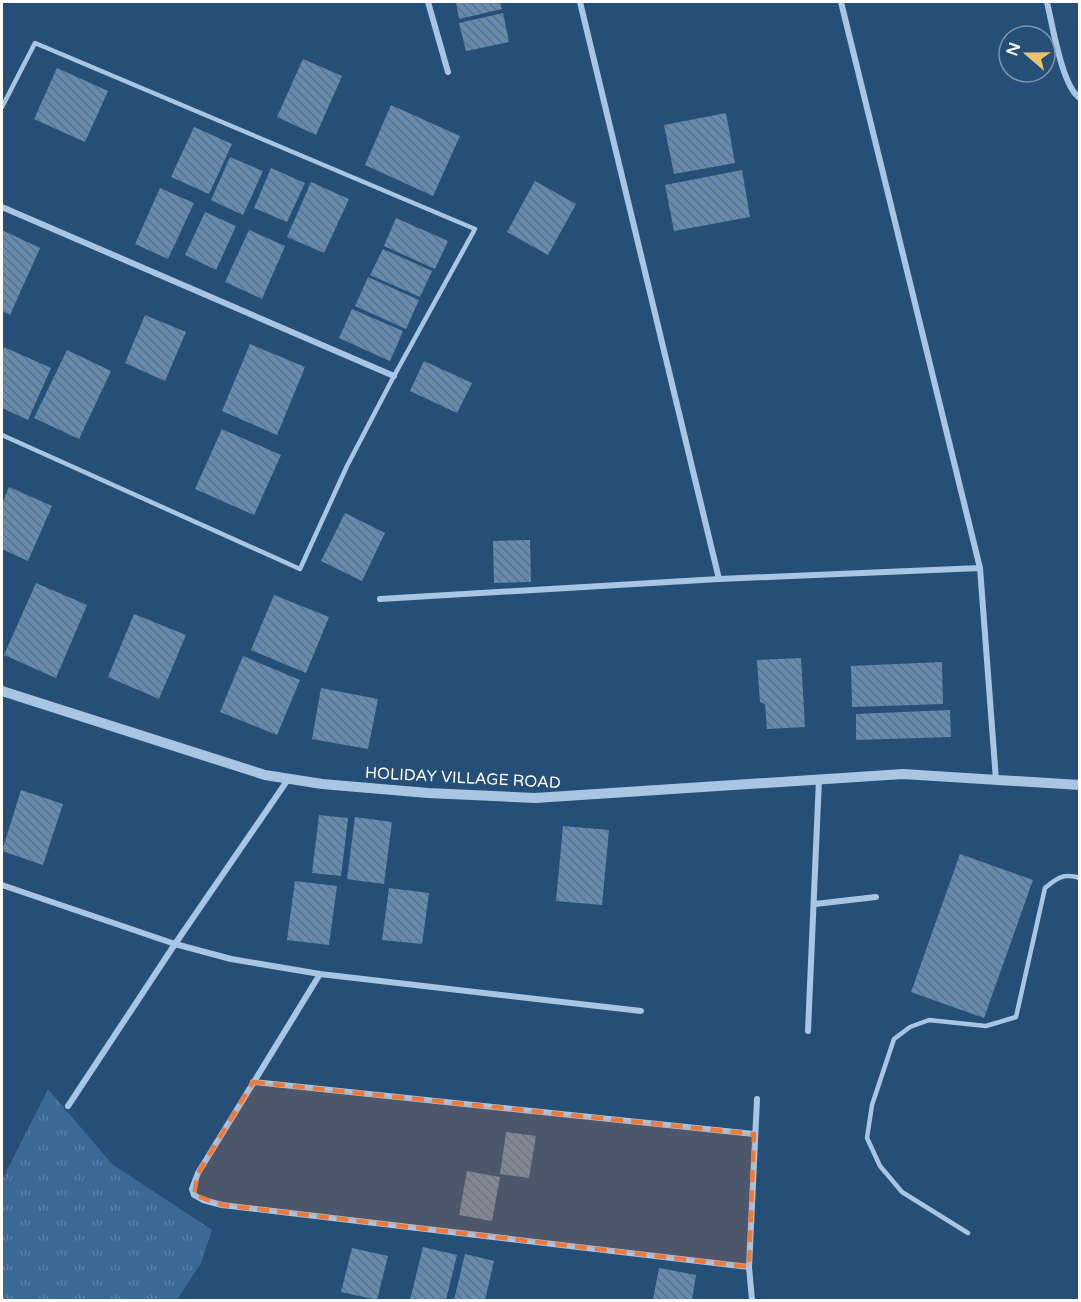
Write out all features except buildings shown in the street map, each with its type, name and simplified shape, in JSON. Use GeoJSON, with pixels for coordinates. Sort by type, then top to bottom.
{"type":"FeatureCollection","features":[{"type":"Feature","properties":{"kind":"street"},"geometry":{"type":"LineString","coordinates":[[428,2],[448,72]]}},
{"type":"Feature","properties":{"kind":"street"},"geometry":{"type":"LineString","coordinates":[[580,2],[719,579]]}},
{"type":"Feature","properties":{"kind":"street"},"geometry":{"type":"LineString","coordinates":[[841,2],[980,568],[996,780]]}},
{"type":"Feature","properties":{"kind":"street"},"geometry":{"type":"LineString","coordinates":[[1047,2],[1065,77],[1073,94],[1080,98]]}},
{"type":"Feature","properties":{"kind":"street"},"geometry":{"type":"LineString","coordinates":[[2,207],[394,376]]}},
{"type":"Feature","properties":{"kind":"street"},"geometry":{"type":"LineString","coordinates":[[380,599],[719,579],[980,568]]}},
{"type":"Feature","properties":{"kind":"street","name":"HOLIDAY VILLAGE ROAD"},"geometry":{"type":"LineString","coordinates":[[2,691],[265,775],[322,784],[416,792],[535,798],[903,774],[1080,785]]}},
{"type":"Feature","properties":{"kind":"street"},"geometry":{"type":"LineString","coordinates":[[68,1106],[289,778]]}},
{"type":"Feature","properties":{"kind":"street"},"geometry":{"type":"LineString","coordinates":[[808,1031],[819,779]]}},
{"type":"Feature","properties":{"kind":"street"},"geometry":{"type":"LineString","coordinates":[[2,885],[175,944],[231,959],[320,974],[641,1011]]}},
{"type":"Feature","properties":{"kind":"street"},"geometry":{"type":"LineString","coordinates":[[815,904],[876,897]]}},
{"type":"Feature","properties":{"kind":"street"},"geometry":{"type":"LineString","coordinates":[[320,974],[198,1173],[192,1189],[194,1195],[222,1205],[749,1267]]}},
{"type":"Feature","properties":{"kind":"street"},"geometry":{"type":"LineString","coordinates":[[253,1082],[754,1134]]}},
{"type":"Feature","properties":{"kind":"street"},"geometry":{"type":"LineString","coordinates":[[752,1300],[749,1267],[757,1099]]}},
{"type":"Feature","properties":{"kind":"lane"},"geometry":{"type":"LineString","coordinates":[[2,107],[35,43],[475,229],[347,466],[300,569],[2,435]]}},
{"type":"Feature","properties":{"kind":"lane"},"geometry":{"type":"LineString","coordinates":[[968,1233],[902,1192],[880,1166],[867,1138],[872,1104],[883,1068],[894,1039],[910,1027],[929,1020],[986,1026],[1016,1017],[1045,888],[1059,876],[1070,875],[1080,878]]}},
{"type":"Feature","properties":{"kind":"highlighted area"},"geometry":{"type":"Polygon","coordinates":[[[253,1082],[754,1134],[749,1267],[222,1205],[194,1195],[198,1173],[253,1082]]]}},
{"type":"Feature","properties":{"kind":"green space"},"geometry":{"type":"Polygon","coordinates":[[[48,1089],[112,1164],[212,1230],[201,1263],[177,1300],[2,1300],[2,1180],[48,1089]]]}}]}
